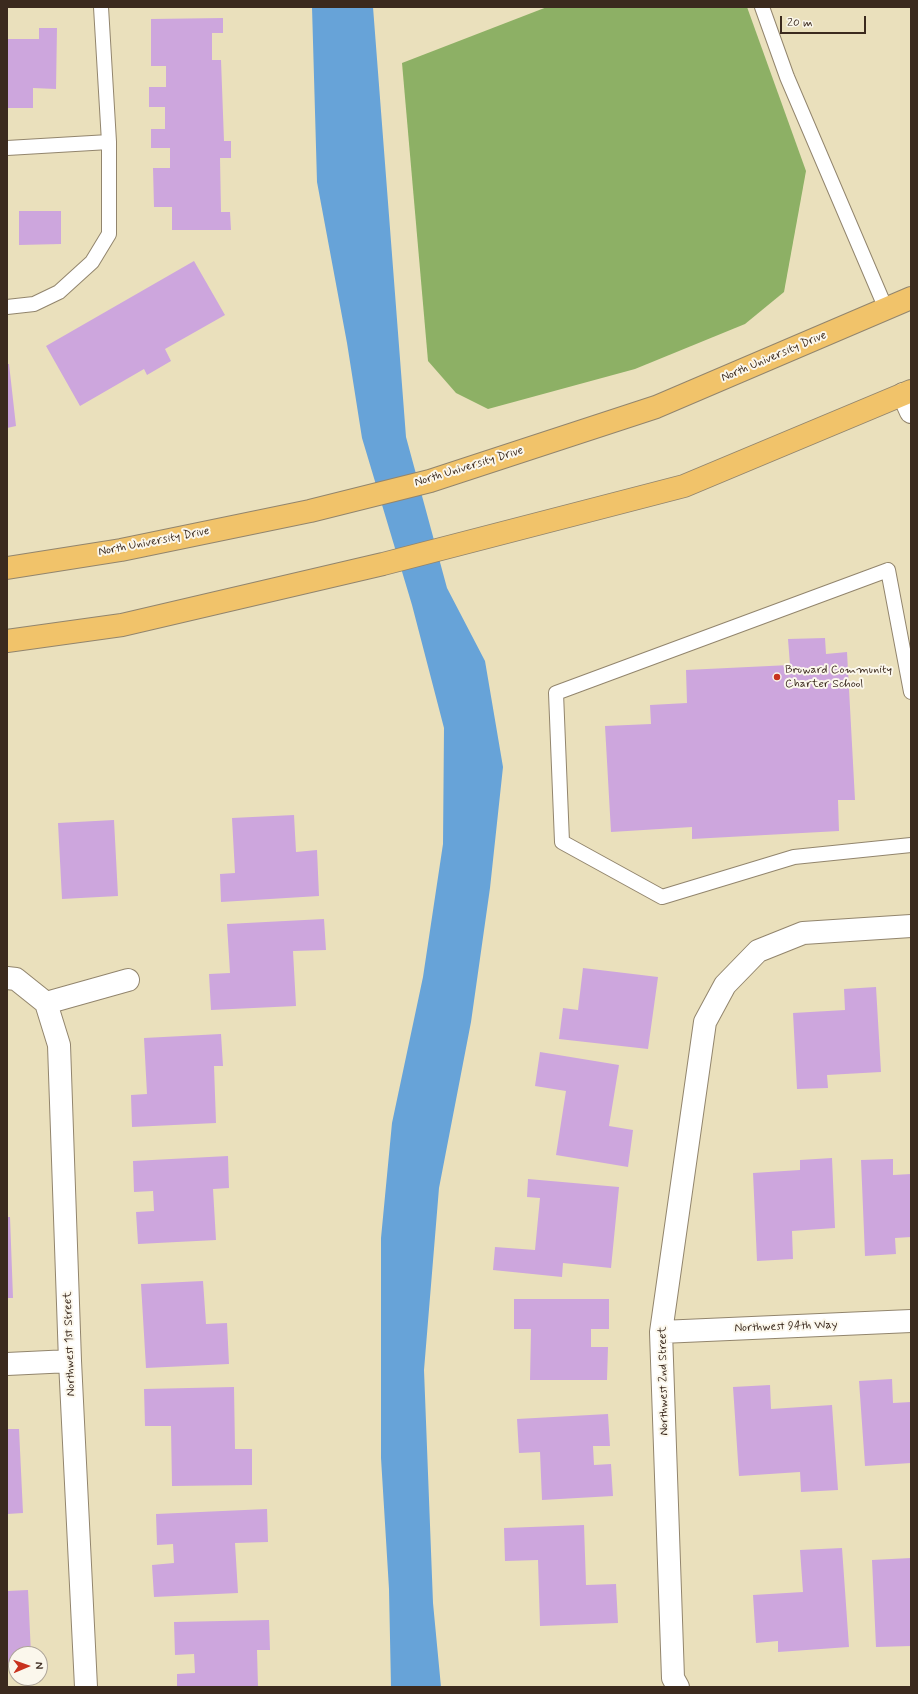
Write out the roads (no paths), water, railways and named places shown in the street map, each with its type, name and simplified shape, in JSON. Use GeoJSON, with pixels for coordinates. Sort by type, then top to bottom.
{"type":"FeatureCollection","features":[{"type":"Feature","properties":{"kind":"main road","name":"North University Drive"},"geometry":{"type":"LineString","coordinates":[[7,568],[129,548],[310,511],[430,481],[656,407],[886,310],[911,298]]}},
{"type":"Feature","properties":{"kind":"main road"},"geometry":{"type":"LineString","coordinates":[[7,641],[122,625],[383,564],[684,486],[908,399]]}},
{"type":"Feature","properties":{"kind":"street","name":"Northwest 2nd Street"},"geometry":{"type":"LineString","coordinates":[[678,1687],[674,1678],[661,1332],[705,1022],[725,984],[758,951],[803,933],[911,926]]}},
{"type":"Feature","properties":{"kind":"street"},"geometry":{"type":"LineString","coordinates":[[7,978],[16,979],[46,1004],[128,980]]}},
{"type":"Feature","properties":{"kind":"street","name":"Northwest 1st Street"},"geometry":{"type":"LineString","coordinates":[[46,1004],[59,1045],[70,1361],[86,1687]]}},
{"type":"Feature","properties":{"kind":"street","name":"Northwest 94th Way"},"geometry":{"type":"LineString","coordinates":[[661,1332],[911,1321]]}},
{"type":"Feature","properties":{"kind":"street"},"geometry":{"type":"LineString","coordinates":[[7,1364],[70,1361]]}},
{"type":"Feature","properties":{"kind":"lane"},"geometry":{"type":"LineString","coordinates":[[7,307],[34,304],[59,292],[92,262],[109,234],[109,142],[101,7]]}},
{"type":"Feature","properties":{"kind":"lane"},"geometry":{"type":"LineString","coordinates":[[762,7],[787,77],[886,310]]}},
{"type":"Feature","properties":{"kind":"lane"},"geometry":{"type":"LineString","coordinates":[[7,148],[109,142]]}},
{"type":"Feature","properties":{"kind":"lane"},"geometry":{"type":"LineString","coordinates":[[911,692],[888,570],[556,693],[562,842],[662,897],[794,857],[911,845]]}},
{"type":"Feature","properties":{"kind":"water"},"geometry":{"type":"Polygon","coordinates":[[[312,7],[373,7],[406,437],[447,588],[485,661],[503,767],[490,888],[471,1022],[439,1188],[424,1370],[433,1603],[441,1687],[391,1687],[389,1589],[381,1458],[381,1238],[392,1123],[423,977],[443,844],[444,728],[412,605],[362,438],[347,343],[317,182],[312,7]]]}},
{"type":"Feature","properties":{"kind":"place","name":"Broward Community Charter School"},"geometry":{"type":"Point","coordinates":[777,677]}}]}
